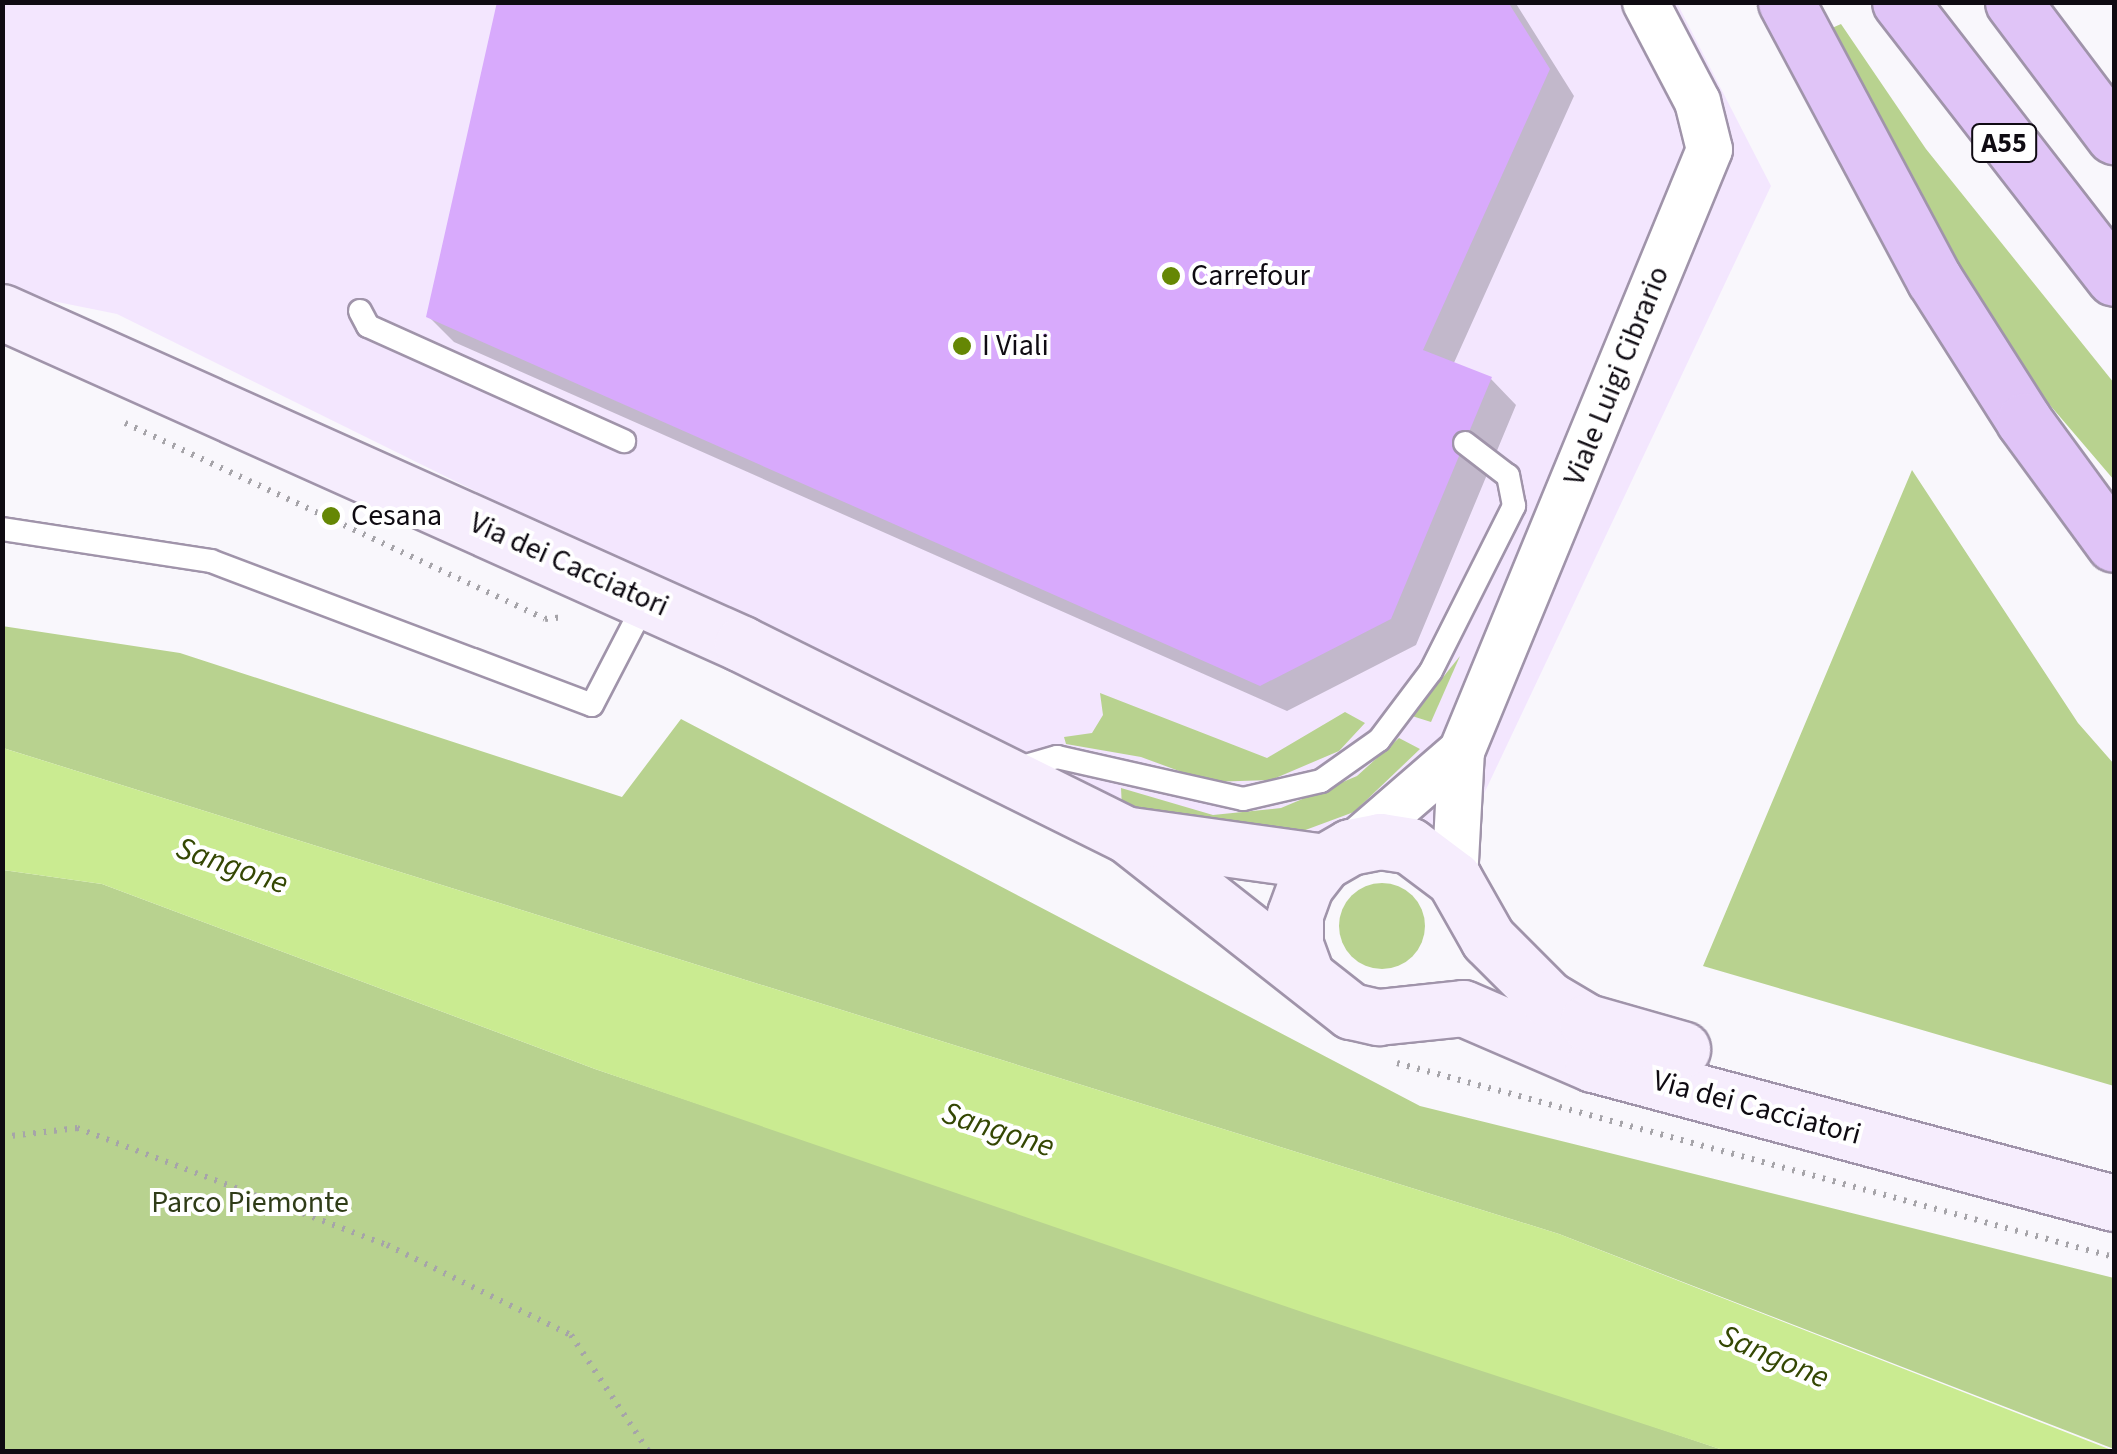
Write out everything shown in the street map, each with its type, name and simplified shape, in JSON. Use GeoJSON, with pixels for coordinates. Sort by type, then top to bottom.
{"type":"FeatureCollection","features":[{"type":"Feature","properties":{"kind":"highway"},"geometry":{"type":"LineString","coordinates":[[1786,2],[1934,278],[2024,421],[2114,544]]}},
{"type":"Feature","properties":{"kind":"highway","name":"A55"},"geometry":{"type":"LineString","coordinates":[[1900,2],[2114,278]]}},
{"type":"Feature","properties":{"kind":"highway"},"geometry":{"type":"LineString","coordinates":[[2012,2],[2114,136]]}},
{"type":"Feature","properties":{"kind":"street","name":"Viale Luigi Cibrario"},"geometry":{"type":"LineString","coordinates":[[1461,751],[1709,149],[1697,101],[1644,2]]}},
{"type":"Feature","properties":{"kind":"street","name":"Via dei Cacciatori"},"geometry":{"type":"LineString","coordinates":[[2,312],[646,600],[1127,835],[1305,972],[1325,996],[1351,1011],[1406,1013],[1443,1007],[1484,1014],[1593,1064],[2114,1203]]}},
{"type":"Feature","properties":{"kind":"street"},"geometry":{"type":"LineString","coordinates":[[1305,972],[1295,944],[1295,914],[1305,886],[1337,854],[1461,751]]}},
{"type":"Feature","properties":{"kind":"street"},"geometry":{"type":"LineString","coordinates":[[1406,1013],[1452,983],[1465,959],[1460,891],[1461,751]]}},
{"type":"Feature","properties":{"kind":"street","name":"Via dei Cacciatori"},"geometry":{"type":"LineString","coordinates":[[1127,835],[1337,854],[1380,840],[1410,846],[1460,891],[1516,970],[1588,1022],[2114,1166]]}},
{"type":"Feature","properties":{"kind":"lane"},"geometry":{"type":"LineString","coordinates":[[360,311],[368,326],[624,441]]}},
{"type":"Feature","properties":{"kind":"lane"},"geometry":{"type":"LineString","coordinates":[[1002,773],[1057,757],[1243,799],[1321,781],[1365,750],[1432,672],[1514,506],[1508,476],[1465,443]]}},
{"type":"Feature","properties":{"kind":"lane"},"geometry":{"type":"LineString","coordinates":[[2,529],[210,561],[592,705],[646,600]]}},
{"type":"Feature","properties":{"kind":"path"},"geometry":{"type":"LineString","coordinates":[[2,1137],[78,1128],[387,1246],[538,1318],[572,1335],[650,1452]]}},
{"type":"Feature","properties":{"kind":"shaded area"},"geometry":{"type":"Polygon","coordinates":[[[2,3],[1677,3],[1771,186],[1481,800],[1478,880],[1313,841],[1224,853],[1005,753],[117,314],[3,291],[2,3]]]}},
{"type":"Feature","properties":{"kind":"green space"},"geometry":{"type":"Polygon","coordinates":[[[1841,24],[1926,149],[2114,383],[2114,480],[2043,397],[1966,278],[1832,28],[1841,24]]]}},
{"type":"Feature","properties":{"kind":"green space"},"geometry":{"type":"Polygon","coordinates":[[[1912,470],[2078,723],[2114,764],[2114,1086],[1703,966],[1912,470]]]}},
{"type":"Feature","properties":{"kind":"green space"},"geometry":{"type":"Polygon","coordinates":[[[2,626],[180,653],[622,797],[681,719],[1420,1106],[2114,1278],[2114,1449],[1559,1234],[3,748],[2,626]]]}},
{"type":"Feature","properties":{"kind":"green space"},"geometry":{"type":"Polygon","coordinates":[[[1460,656],[1431,722],[1412,716],[1460,656]]]}},
{"type":"Feature","properties":{"kind":"green space"},"geometry":{"type":"Polygon","coordinates":[[[1100,693],[1267,758],[1345,712],[1365,723],[1339,751],[1271,780],[1209,782],[1141,757],[1066,744],[1064,737],[1092,733],[1103,715],[1100,693]]]}},
{"type":"Feature","properties":{"kind":"green space"},"geometry":{"type":"Polygon","coordinates":[[[1399,738],[1420,749],[1354,812],[1273,842],[1122,808],[1121,788],[1213,815],[1281,808],[1357,776],[1399,738]]]}},
{"type":"Feature","properties":{"kind":"green space","name":"Parco Piemonte"},"geometry":{"type":"Polygon","coordinates":[[[3,870],[102,884],[595,1069],[1726,1451],[3,1452],[3,870]]]}},
{"type":"Feature","properties":{"kind":"green space"},"geometry":{"type":"Polygon","coordinates":[[[1382,883],[1406,890],[1418,902],[1425,926],[1418,950],[1406,962],[1382,969],[1358,962],[1346,950],[1339,926],[1346,902],[1358,890],[1382,883]]]}},
{"type":"Feature","properties":{"kind":"water","name":"Sangone"},"geometry":{"type":"Polygon","coordinates":[[[3,748],[1559,1234],[2114,1451],[1726,1451],[1308,1314],[595,1069],[102,884],[3,870],[3,748]]]}},
{"type":"Feature","properties":{"kind":"building","name":"I Viali"},"geometry":{"type":"Polygon","coordinates":[[[497,2],[1508,2],[1550,69],[1423,350],[1492,377],[1391,619],[1260,686],[426,317],[497,2]]]}},
{"type":"Feature","properties":{"kind":"place","name":"Carrefour"},"geometry":{"type":"Point","coordinates":[1171,276]}},
{"type":"Feature","properties":{"kind":"place","name":"I Viali"},"geometry":{"type":"Point","coordinates":[962,346]}},
{"type":"Feature","properties":{"kind":"place","name":"Cesana"},"geometry":{"type":"Point","coordinates":[331,516]}}]}
